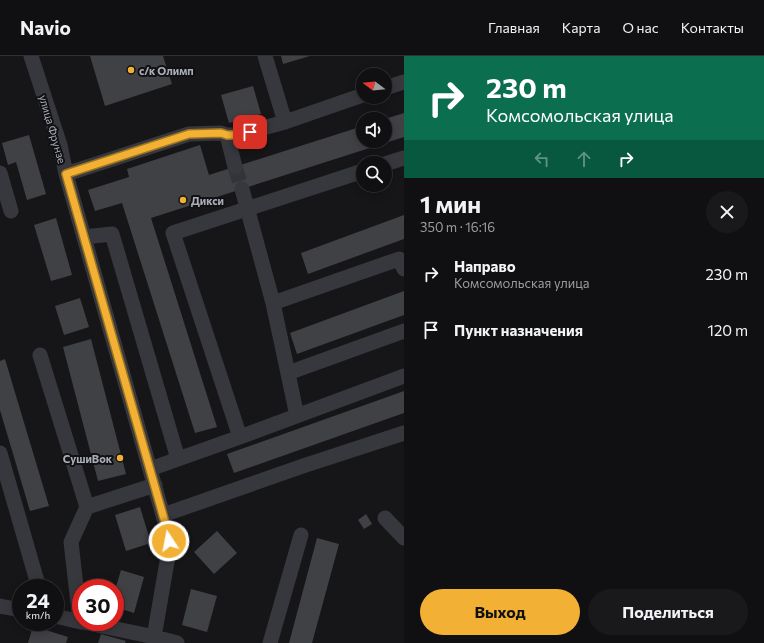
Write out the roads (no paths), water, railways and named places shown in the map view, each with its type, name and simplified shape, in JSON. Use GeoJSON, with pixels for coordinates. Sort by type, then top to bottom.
{"type":"FeatureCollection","features":[{"type":"Feature","properties":{"kind":"street","name":"улица Фрунзе"},"geometry":{"type":"LineString","coordinates":[[31,56],[60,145],[66,174],[168,533],[169,550],[154,640]]}},
{"type":"Feature","properties":{"kind":"street"},"geometry":{"type":"LineString","coordinates":[[265,56],[285,122]]}},
{"type":"Feature","properties":{"kind":"street"},"geometry":{"type":"LineString","coordinates":[[392,86],[404,82]]}},
{"type":"Feature","properties":{"kind":"street"},"geometry":{"type":"LineString","coordinates":[[66,174],[189,134],[221,133],[227,135],[238,135],[285,122],[356,97]]}},
{"type":"Feature","properties":{"kind":"street"},"geometry":{"type":"LineString","coordinates":[[227,135],[235,167]]}},
{"type":"Feature","properties":{"kind":"street"},"geometry":{"type":"LineString","coordinates":[[392,162],[404,158]]}},
{"type":"Feature","properties":{"kind":"street"},"geometry":{"type":"LineString","coordinates":[[0,173],[11,211]]}},
{"type":"Feature","properties":{"kind":"street"},"geometry":{"type":"LineString","coordinates":[[240,437],[173,233],[356,173]]}},
{"type":"Feature","properties":{"kind":"street"},"geometry":{"type":"LineString","coordinates":[[242,189],[274,303],[297,416]]}},
{"type":"Feature","properties":{"kind":"street"},"geometry":{"type":"LineString","coordinates":[[84,237],[112,234],[178,459]]}},
{"type":"Feature","properties":{"kind":"street"},"geometry":{"type":"LineString","coordinates":[[274,303],[402,262]]}},
{"type":"Feature","properties":{"kind":"street"},"geometry":{"type":"LineString","coordinates":[[288,373],[404,331]]}},
{"type":"Feature","properties":{"kind":"street"},"geometry":{"type":"LineString","coordinates":[[40,355],[87,507],[71,542],[76,579]]}},
{"type":"Feature","properties":{"kind":"street"},"geometry":{"type":"LineString","coordinates":[[150,469],[404,376]]}},
{"type":"Feature","properties":{"kind":"street"},"geometry":{"type":"LineString","coordinates":[[163,515],[303,466],[404,433]]}},
{"type":"Feature","properties":{"kind":"street"},"geometry":{"type":"LineString","coordinates":[[0,453],[36,579]]}},
{"type":"Feature","properties":{"kind":"street"},"geometry":{"type":"LineString","coordinates":[[87,507],[155,485]]}},
{"type":"Feature","properties":{"kind":"street"},"geometry":{"type":"LineString","coordinates":[[385,518],[404,538]]}},
{"type":"Feature","properties":{"kind":"street"},"geometry":{"type":"LineString","coordinates":[[270,643],[301,535]]}},
{"type":"Feature","properties":{"kind":"street"},"geometry":{"type":"LineString","coordinates":[[0,606],[12,608]]}},
{"type":"Feature","properties":{"kind":"street"},"geometry":{"type":"LineString","coordinates":[[118,631],[154,640],[177,643]]}},
{"type":"Feature","properties":{"kind":"tunnel"},"geometry":{"type":"LineString","coordinates":[[235,167],[242,189]]}},
{"type":"Feature","properties":{"kind":"place","name":"с/к Олимп"},"geometry":{"type":"Point","coordinates":[131,70]}},
{"type":"Feature","properties":{"kind":"place","name":"Дикси"},"geometry":{"type":"Point","coordinates":[183,200]}},
{"type":"Feature","properties":{"kind":"place","name":"СушиВок"},"geometry":{"type":"Point","coordinates":[120,458]}}]}
